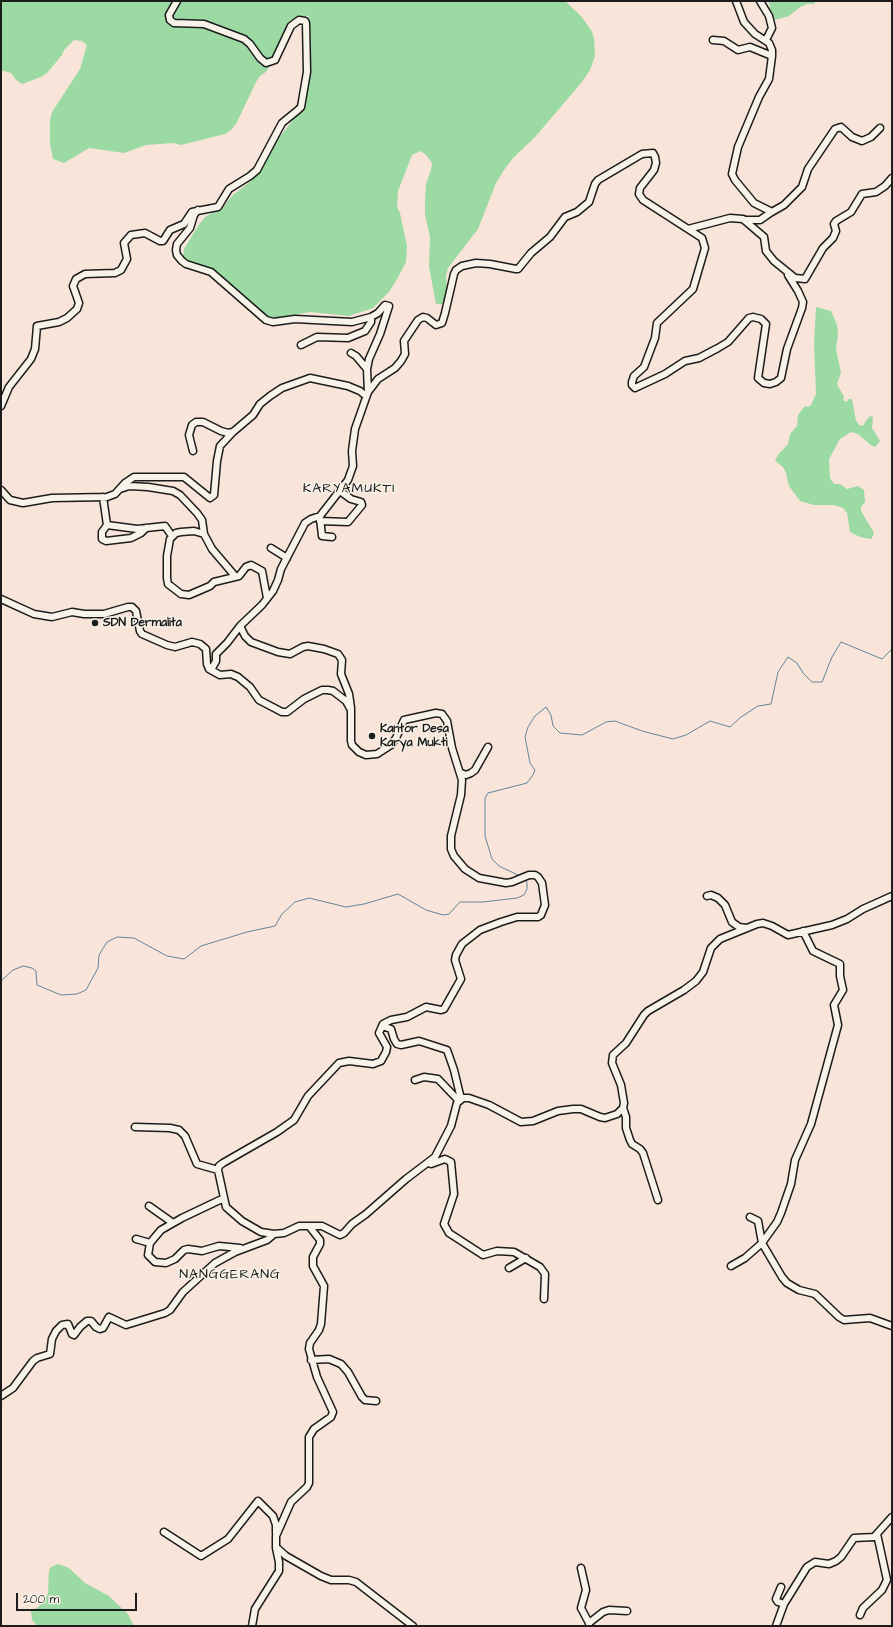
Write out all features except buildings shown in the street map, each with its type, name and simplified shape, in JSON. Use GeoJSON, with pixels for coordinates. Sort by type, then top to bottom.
{"type":"FeatureCollection","features":[{"type":"Feature","properties":{"kind":"street"},"geometry":{"type":"LineString","coordinates":[[1,406],[9,387],[31,359],[35,349],[37,326],[59,322],[67,318],[77,309],[79,303],[73,286],[76,279],[85,274],[118,272],[123,268],[127,259],[124,250],[124,243],[131,235],[145,233],[163,241],[170,230],[182,225],[190,213],[198,210],[218,208],[229,188],[254,174],[282,123],[300,108],[307,72],[306,23],[301,19],[294,23],[285,36],[275,60],[266,63],[244,39],[204,24],[174,23],[170,20],[169,15],[177,1]]}},
{"type":"Feature","properties":{"kind":"street"},"geometry":{"type":"LineString","coordinates":[[736,1],[744,22],[748,28],[771,45],[772,56],[769,79],[759,97],[738,147],[732,174],[754,204],[770,211],[770,213]]}},
{"type":"Feature","properties":{"kind":"street"},"geometry":{"type":"LineString","coordinates":[[760,1],[769,16],[772,28],[766,40]]}},
{"type":"Feature","properties":{"kind":"street"},"geometry":{"type":"LineString","coordinates":[[713,40],[724,41],[738,50],[750,47],[772,56]]}},
{"type":"Feature","properties":{"kind":"street"},"geometry":{"type":"LineString","coordinates":[[688,229],[733,218],[760,220],[784,205],[802,187],[808,169],[835,129],[841,127],[852,137],[862,141],[871,136],[880,128]]}},
{"type":"Feature","properties":{"kind":"street"},"geometry":{"type":"LineString","coordinates":[[367,394],[378,379],[395,368],[401,361],[405,354],[404,341],[418,320],[423,317],[435,324],[442,323],[454,274],[458,269],[468,264],[479,263],[518,269],[531,253],[550,237],[565,217],[577,212],[589,202],[595,184],[598,180],[642,154],[655,155],[656,163],[654,170],[640,188],[639,194],[643,200],[702,238],[705,248],[693,289],[657,323],[655,338],[644,368],[634,376],[632,385],[635,388],[665,374],[685,361],[699,358],[728,342],[749,318],[753,317],[762,320],[766,324],[758,378],[764,383],[770,384],[781,378],[787,349],[801,314],[803,302],[792,281],[782,268]]}},
{"type":"Feature","properties":{"kind":"street"},"geometry":{"type":"LineString","coordinates":[[746,220],[764,237],[766,251],[768,254],[795,278],[805,279],[823,248],[833,238],[836,231],[834,224],[836,221],[851,212],[862,194],[876,192],[885,186],[892,178]]}},
{"type":"Feature","properties":{"kind":"street"},"geometry":{"type":"LineString","coordinates":[[198,210],[194,215],[190,228],[177,244],[177,255],[186,264],[211,272],[266,320],[273,322],[295,319],[352,322],[371,317],[378,313],[384,306],[388,306],[367,369],[367,394],[353,440],[352,470],[348,480],[320,518],[322,536],[332,537]]}},
{"type":"Feature","properties":{"kind":"street"},"geometry":{"type":"LineString","coordinates":[[301,345],[317,337],[348,338],[365,330],[371,322],[371,317]]}},
{"type":"Feature","properties":{"kind":"street"},"geometry":{"type":"LineString","coordinates":[[351,353],[356,356],[367,369]]}},
{"type":"Feature","properties":{"kind":"street"},"geometry":{"type":"LineString","coordinates":[[1,490],[10,500],[22,503],[52,498],[111,496],[134,477],[184,477],[208,497],[211,497],[214,495],[219,449],[233,432],[242,426],[270,396],[282,388],[306,379],[314,379],[348,386],[367,394]]}},
{"type":"Feature","properties":{"kind":"street"},"geometry":{"type":"LineString","coordinates":[[193,451],[189,435],[192,425],[196,422],[203,422],[228,433],[233,432]]}},
{"type":"Feature","properties":{"kind":"street"},"geometry":{"type":"LineString","coordinates":[[120,489],[128,486],[148,487],[173,491],[180,495],[202,520],[204,534],[212,549],[235,576]]}},
{"type":"Feature","properties":{"kind":"street"},"geometry":{"type":"LineString","coordinates":[[211,670],[216,661],[216,654],[267,598],[275,586],[281,569],[305,523],[311,519],[320,518],[348,522],[362,505],[361,502],[351,499],[340,491]]}},
{"type":"Feature","properties":{"kind":"street"},"geometry":{"type":"LineString","coordinates":[[103,497],[107,525],[102,532],[101,538],[106,541],[131,538],[141,533],[146,528]]}},
{"type":"Feature","properties":{"kind":"street"},"geometry":{"type":"LineString","coordinates":[[107,525],[136,529],[166,526],[172,536]]}},
{"type":"Feature","properties":{"kind":"street"},"geometry":{"type":"LineString","coordinates":[[204,534],[188,531],[172,536],[168,546],[167,582],[181,594],[191,595],[210,586],[214,582],[240,575],[246,567],[250,565],[260,569],[263,573],[267,598]]}},
{"type":"Feature","properties":{"kind":"street"},"geometry":{"type":"LineString","coordinates":[[271,548],[287,558]]}},
{"type":"Feature","properties":{"kind":"street"},"geometry":{"type":"LineString","coordinates":[[1,599],[34,614],[52,617],[70,612],[104,614],[132,607],[136,611],[141,633],[175,647],[192,642],[200,644],[206,649],[207,664],[211,670],[220,675],[231,674],[238,677],[250,687],[259,700],[282,712],[287,712],[304,699],[325,690],[333,691],[339,695],[346,701],[351,710]]}},
{"type":"Feature","properties":{"kind":"street"},"geometry":{"type":"LineString","coordinates":[[240,626],[245,636],[251,642],[278,652],[290,654],[303,646],[308,646],[324,649],[338,654],[342,660],[341,674],[349,694],[351,710],[351,741],[352,745],[359,752],[370,755],[381,752],[391,745],[396,738],[404,720],[436,713],[442,714],[447,721],[452,748],[461,774],[461,795],[452,836],[451,849],[454,856],[465,869],[479,878],[506,883],[535,875],[542,883],[545,905],[541,915],[534,918],[512,918],[489,926],[474,934],[462,944],[456,952],[455,960],[460,979],[444,1009],[441,1010],[426,1007],[406,1017],[387,1022],[382,1026],[379,1033],[387,1047],[381,1061],[373,1064],[349,1061],[338,1063],[308,1096],[294,1120],[277,1132],[219,1166],[218,1170],[224,1202],[230,1211],[242,1221],[260,1232],[274,1234],[284,1233],[299,1226],[322,1226],[342,1234],[406,1179],[424,1167],[435,1157],[451,1126],[460,1100],[454,1070],[447,1050],[419,1041],[399,1045],[394,1039],[390,1028],[382,1026]]}},
{"type":"Feature","properties":{"kind":"street"},"geometry":{"type":"LineString","coordinates":[[461,774],[466,775],[475,770],[488,747]]}},
{"type":"Feature","properties":{"kind":"street"},"geometry":{"type":"LineString","coordinates":[[707,896],[711,895],[718,898],[725,905],[732,922],[739,928],[748,928]]}},
{"type":"Feature","properties":{"kind":"street"},"geometry":{"type":"LineString","coordinates":[[658,1200],[643,1153],[632,1144],[626,1128],[626,1117],[623,1108],[624,1094],[612,1063],[613,1055],[626,1043],[648,1011],[684,990],[696,981],[703,972],[709,952],[715,943],[726,936],[763,923],[788,935],[841,921],[892,896]]}},
{"type":"Feature","properties":{"kind":"street"},"geometry":{"type":"LineString","coordinates":[[731,1266],[745,1258],[762,1243],[781,1214],[791,1184],[795,1160],[811,1124],[838,1024],[834,1005],[843,990],[840,976],[840,964],[813,951],[803,931]]}},
{"type":"Feature","properties":{"kind":"street"},"geometry":{"type":"LineString","coordinates":[[415,1080],[424,1077],[438,1079],[460,1100]]}},
{"type":"Feature","properties":{"kind":"street"},"geometry":{"type":"LineString","coordinates":[[460,1100],[466,1097],[473,1099],[489,1105],[514,1120],[526,1122],[566,1109],[581,1110],[605,1118],[617,1114],[623,1108]]}},
{"type":"Feature","properties":{"kind":"street"},"geometry":{"type":"LineString","coordinates":[[135,1127],[170,1128],[179,1130],[185,1136],[197,1164],[218,1170]]}},
{"type":"Feature","properties":{"kind":"street"},"geometry":{"type":"LineString","coordinates":[[424,1167],[445,1159],[451,1162],[454,1194],[444,1224],[449,1233],[483,1255],[504,1251],[520,1254],[526,1258],[544,1271],[544,1299]]}},
{"type":"Feature","properties":{"kind":"street"},"geometry":{"type":"LineString","coordinates":[[224,1198],[161,1230],[150,1243],[148,1255],[150,1258],[159,1263],[170,1261],[188,1249],[202,1251],[219,1246],[243,1248]]}},
{"type":"Feature","properties":{"kind":"street"},"geometry":{"type":"LineString","coordinates":[[149,1206],[173,1223]]}},
{"type":"Feature","properties":{"kind":"street"},"geometry":{"type":"LineString","coordinates":[[750,1217],[758,1221],[762,1243],[787,1283],[799,1290],[814,1294],[844,1320],[870,1318],[892,1326]]}},
{"type":"Feature","properties":{"kind":"street"},"geometry":{"type":"LineString","coordinates":[[276,1536],[292,1502],[308,1488],[309,1437],[314,1429],[330,1417],[333,1412],[332,1406],[323,1392],[311,1360],[309,1345],[320,1328],[324,1286],[313,1266],[313,1257],[320,1244],[320,1240],[309,1226]]}},
{"type":"Feature","properties":{"kind":"street"},"geometry":{"type":"LineString","coordinates":[[1,1396],[13,1388],[36,1359],[50,1354],[52,1339],[56,1331],[62,1325],[68,1324],[74,1336],[80,1327],[87,1321],[91,1321],[100,1329],[103,1328],[109,1317],[126,1325],[168,1312],[183,1292],[215,1263],[243,1248],[260,1244],[274,1234]]}},
{"type":"Feature","properties":{"kind":"street"},"geometry":{"type":"LineString","coordinates":[[136,1239],[150,1243]]}},
{"type":"Feature","properties":{"kind":"street"},"geometry":{"type":"LineString","coordinates":[[509,1268],[526,1258]]}},
{"type":"Feature","properties":{"kind":"street"},"geometry":{"type":"LineString","coordinates":[[311,1360],[330,1359],[341,1364],[348,1372],[362,1397],[365,1400],[376,1401]]}},
{"type":"Feature","properties":{"kind":"street"},"geometry":{"type":"LineString","coordinates":[[164,1532],[201,1556],[228,1539],[258,1501],[273,1516],[276,1525],[276,1547],[279,1571],[255,1608],[252,1626]]}},
{"type":"Feature","properties":{"kind":"street"},"geometry":{"type":"LineString","coordinates":[[776,1626],[784,1604],[807,1567],[815,1562],[832,1564],[841,1557],[855,1538],[871,1538],[877,1534],[892,1517]]}},
{"type":"Feature","properties":{"kind":"street"},"geometry":{"type":"LineString","coordinates":[[860,1615],[864,1608],[882,1590],[887,1580],[877,1534]]}},
{"type":"Feature","properties":{"kind":"street"},"geometry":{"type":"LineString","coordinates":[[276,1547],[286,1556],[321,1576],[331,1580],[349,1580],[356,1582],[413,1626]]}},
{"type":"Feature","properties":{"kind":"street"},"geometry":{"type":"LineString","coordinates":[[581,1568],[586,1590],[581,1608],[589,1625],[603,1612],[610,1610],[627,1611]]}},
{"type":"Feature","properties":{"kind":"street"},"geometry":{"type":"LineString","coordinates":[[781,1587],[776,1599],[778,1602],[784,1604]]}},
{"type":"Feature","properties":{"kind":"green space"},"geometry":{"type":"Polygon","coordinates":[[[1,1],[565,1],[581,16],[591,30],[594,38],[595,56],[590,70],[582,82],[535,137],[513,158],[496,183],[478,229],[448,268],[446,276],[447,291],[443,304],[436,304],[429,267],[430,237],[425,214],[425,199],[426,184],[432,163],[421,151],[412,155],[398,191],[397,207],[400,213],[407,246],[406,262],[389,292],[373,308],[349,316],[310,312],[279,318],[268,318],[261,314],[217,275],[188,263],[183,258],[184,249],[205,217],[220,211],[233,195],[251,181],[254,174],[293,120],[306,95],[310,77],[308,46],[310,29],[308,15],[291,31],[266,72],[260,76],[256,82],[236,124],[225,134],[181,145],[174,143],[146,145],[124,153],[89,148],[64,163],[53,159],[50,144],[50,120],[52,112],[80,69],[87,45],[82,41],[74,40],[64,50],[62,55],[47,73],[41,77],[22,84],[16,80],[11,73],[1,70],[1,1]]]}},
{"type":"Feature","properties":{"kind":"green space"},"geometry":{"type":"Polygon","coordinates":[[[769,1],[814,1],[815,4],[807,4],[800,7],[789,16],[775,20],[770,12],[769,1]]]}},
{"type":"Feature","properties":{"kind":"green space"},"geometry":{"type":"Polygon","coordinates":[[[816,307],[831,311],[837,325],[838,334],[836,349],[841,373],[837,384],[844,397],[843,400],[846,402],[849,399],[852,399],[856,421],[860,426],[864,425],[870,416],[873,417],[872,428],[880,441],[875,447],[858,434],[851,432],[840,439],[829,459],[830,478],[834,484],[840,484],[847,489],[858,486],[864,490],[865,502],[861,507],[861,511],[873,531],[874,534],[871,539],[860,537],[850,532],[847,513],[843,508],[834,505],[814,505],[800,501],[789,486],[783,467],[775,461],[778,455],[788,444],[790,434],[797,426],[798,415],[805,406],[808,407],[811,405],[816,394],[814,344],[816,307]]]}},
{"type":"Feature","properties":{"kind":"green space"},"geometry":{"type":"Polygon","coordinates":[[[58,1564],[69,1568],[85,1583],[109,1596],[128,1614],[134,1626],[38,1626],[32,1620],[31,1611],[45,1600],[48,1593],[49,1570],[51,1567],[58,1564]]]}},
{"type":"Feature","properties":{"kind":"waterway"},"geometry":{"type":"LineString","coordinates":[[520,876],[499,866],[492,859],[485,836],[485,798],[488,793],[527,783],[533,775],[535,770],[530,763],[525,737],[528,727],[535,716],[546,707],[551,715],[553,726],[560,733],[582,735],[606,722],[615,721],[642,731],[673,739],[686,735],[710,721],[730,727],[741,717],[758,706],[771,704],[778,672],[788,657],[797,663],[803,673],[812,682],[822,682],[832,657],[841,642],[882,659],[892,649]]}},
{"type":"Feature","properties":{"kind":"waterway"},"geometry":{"type":"LineString","coordinates":[[1,981],[13,970],[23,966],[32,968],[36,971],[37,985],[61,995],[77,994],[86,990],[98,968],[99,955],[107,942],[117,937],[134,938],[167,956],[184,959],[201,946],[247,932],[275,926],[282,914],[295,902],[309,898],[346,907],[364,904],[398,894],[426,910],[443,915],[449,914],[460,902],[483,902],[517,898],[524,895],[527,889],[526,880]]}},
{"type":"Feature","properties":{"kind":"place","name":"SDN Dermalita"},"geometry":{"type":"Point","coordinates":[95,623]}},
{"type":"Feature","properties":{"kind":"place","name":"Kantor Desa Karya Mukti"},"geometry":{"type":"Point","coordinates":[372,736]}},
{"type":"Feature","properties":{"kind":"district","name":"KARYAMUKTI"},"geometry":{"type":"Point","coordinates":[349,489]}},
{"type":"Feature","properties":{"kind":"district","name":"NANGGERANG"},"geometry":{"type":"Point","coordinates":[230,1275]}}]}
